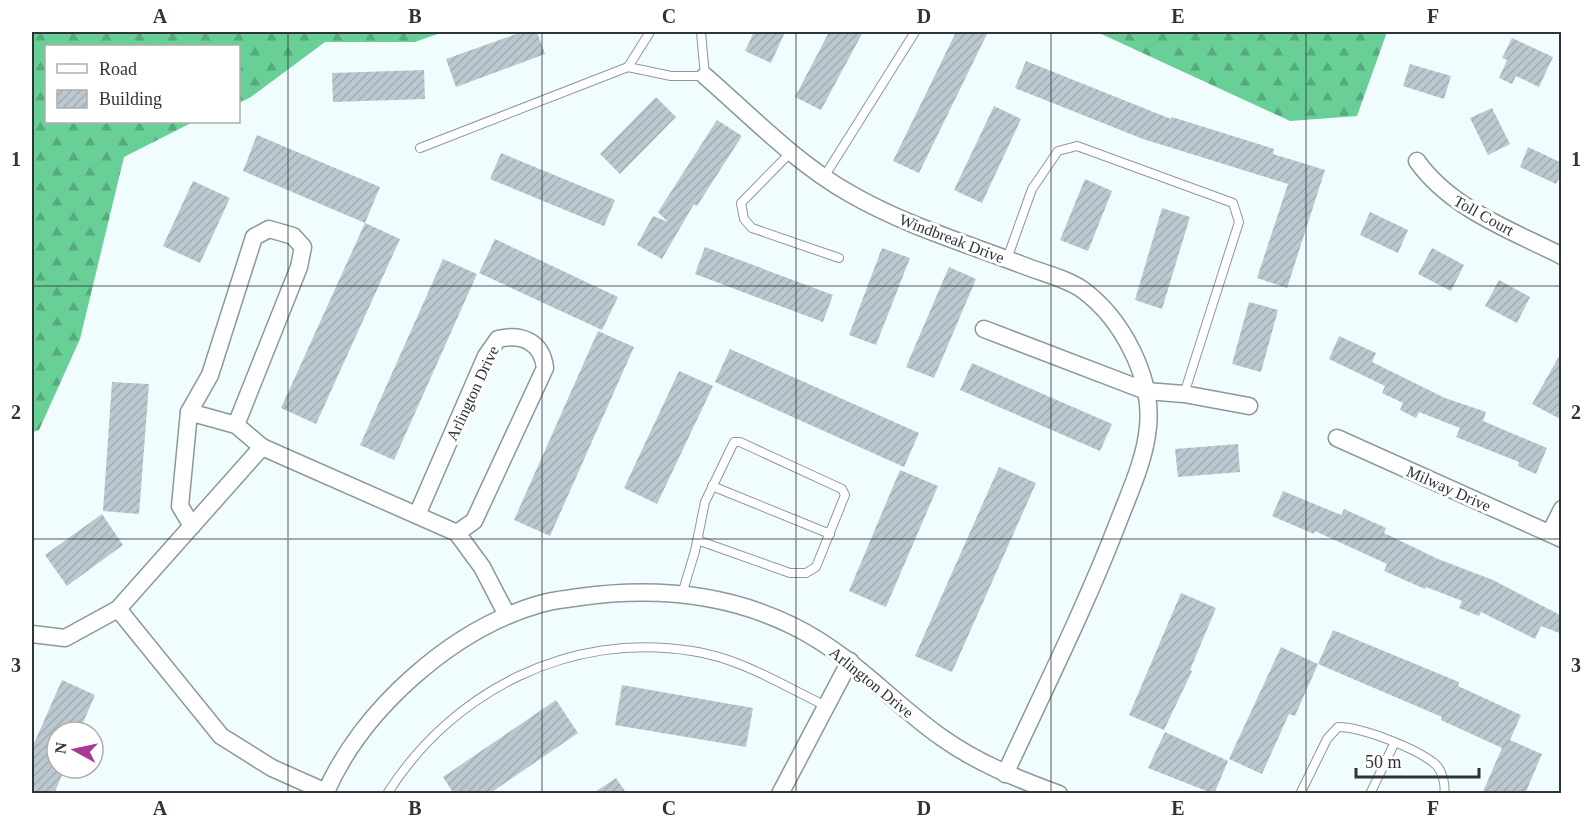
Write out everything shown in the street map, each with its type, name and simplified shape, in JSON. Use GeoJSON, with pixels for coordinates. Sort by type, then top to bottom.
{"type":"FeatureCollection","features":[{"type":"Feature","properties":{"kind":"street","name":"Windbreak Drive"},"geometry":{"type":"LineString","coordinates":[[705,76],[824,177],[906,223],[1082,289],[1114,320],[1134,357],[1146,392],[1149,425],[1142,460],[1104,558],[1005,774]]}},
{"type":"Feature","properties":{"kind":"street","name":"Toll Court"},"geometry":{"type":"LineString","coordinates":[[1417,161],[1430,180],[1457,202],[1562,256]]}},
{"type":"Feature","properties":{"kind":"street"},"geometry":{"type":"LineString","coordinates":[[192,526],[180,506],[189,412],[210,375],[254,237],[269,229],[293,236],[303,247],[299,267],[236,425]]}},
{"type":"Feature","properties":{"kind":"street"},"geometry":{"type":"LineString","coordinates":[[984,329],[1146,392],[1184,394],[1249,406]]}},
{"type":"Feature","properties":{"kind":"street","name":"Arlington Drive"},"geometry":{"type":"LineString","coordinates":[[417,515],[486,356],[498,339],[513,335],[531,342],[543,354],[545,368],[474,520],[457,533]]}},
{"type":"Feature","properties":{"kind":"street"},"geometry":{"type":"LineString","coordinates":[[189,412],[236,425],[262,447],[457,533],[482,567],[507,615]]}},
{"type":"Feature","properties":{"kind":"street","name":"Milway Drive"},"geometry":{"type":"LineString","coordinates":[[1337,438],[1556,536]]}},
{"type":"Feature","properties":{"kind":"street"},"geometry":{"type":"LineString","coordinates":[[32,634],[65,638],[118,609],[262,447]]}},
{"type":"Feature","properties":{"kind":"street"},"geometry":{"type":"LineString","coordinates":[[1556,536],[1562,509]]}},
{"type":"Feature","properties":{"kind":"street","name":"Arlington Drive"},"geometry":{"type":"LineString","coordinates":[[325,793],[359,736],[398,690],[444,653],[507,615],[542,603],[610,593],[682,594],[751,609],[792,626],[850,661],[940,737],[1005,774],[1059,794]]}},
{"type":"Feature","properties":{"kind":"street"},"geometry":{"type":"LineString","coordinates":[[118,609],[221,736],[272,768],[325,793]]}},
{"type":"Feature","properties":{"kind":"street"},"geometry":{"type":"LineString","coordinates":[[780,794],[850,661]]}},
{"type":"Feature","properties":{"kind":"lane"},"geometry":{"type":"LineString","coordinates":[[628,67],[650,32]]}},
{"type":"Feature","properties":{"kind":"lane"},"geometry":{"type":"LineString","coordinates":[[420,148],[628,67],[670,76],[705,76],[701,32]]}},
{"type":"Feature","properties":{"kind":"lane"},"geometry":{"type":"LineString","coordinates":[[824,177],[915,32]]}},
{"type":"Feature","properties":{"kind":"lane"},"geometry":{"type":"LineString","coordinates":[[1007,259],[1032,189],[1058,151],[1077,146],[1233,203],[1239,222],[1184,394]]}},
{"type":"Feature","properties":{"kind":"lane"},"geometry":{"type":"LineString","coordinates":[[792,152],[741,203],[744,219],[752,228],[839,258]]}},
{"type":"Feature","properties":{"kind":"lane"},"geometry":{"type":"LineString","coordinates":[[682,594],[705,502],[730,446],[740,442],[842,489],[845,495],[816,567],[806,573],[790,573],[697,540]]}},
{"type":"Feature","properties":{"kind":"lane"},"geometry":{"type":"LineString","coordinates":[[712,486],[830,534]]}},
{"type":"Feature","properties":{"kind":"lane"},"geometry":{"type":"LineString","coordinates":[[387,794],[426,742],[453,717],[495,689],[529,672],[582,652],[635,648],[691,651],[760,672],[826,706]]}},
{"type":"Feature","properties":{"kind":"lane"},"geometry":{"type":"LineString","coordinates":[[1300,794],[1327,739],[1338,728],[1350,727],[1415,752],[1437,765],[1445,786],[1444,794]]}},
{"type":"Feature","properties":{"kind":"lane"},"geometry":{"type":"LineString","coordinates":[[1370,794],[1394,744]]}},
{"type":"Feature","properties":{"kind":"green space"},"geometry":{"type":"Polygon","coordinates":[[[32,32],[443,32],[415,42],[325,42],[251,97],[240,102],[240,45],[45,45],[45,123],[191,123],[124,157],[80,339],[39,430],[32,432],[32,32]]]}},
{"type":"Feature","properties":{"kind":"green space"},"geometry":{"type":"Polygon","coordinates":[[[1097,32],[1387,32],[1357,116],[1290,121],[1097,32]]]}},
{"type":"Feature","properties":{"kind":"building"},"geometry":{"type":"Polygon","coordinates":[[[522,32],[537,32],[545,54],[456,87],[446,59],[522,32]]]}},
{"type":"Feature","properties":{"kind":"building"},"geometry":{"type":"Polygon","coordinates":[[[754,32],[785,32],[771,63],[745,51],[754,32]]]}},
{"type":"Feature","properties":{"kind":"building"},"geometry":{"type":"Polygon","coordinates":[[[829,32],[863,32],[821,110],[795,97],[829,32]]]}},
{"type":"Feature","properties":{"kind":"building"},"geometry":{"type":"Polygon","coordinates":[[[956,32],[988,32],[919,173],[893,161],[956,32]]]}},
{"type":"Feature","properties":{"kind":"building"},"geometry":{"type":"Polygon","coordinates":[[[1512,38],[1553,57],[1539,87],[1516,76],[1512,84],[1499,78],[1507,60],[1502,58],[1512,38]]]}},
{"type":"Feature","properties":{"kind":"building"},"geometry":{"type":"Polygon","coordinates":[[[1026,61],[1171,119],[1172,117],[1274,149],[1273,154],[1325,170],[1287,288],[1257,278],[1288,184],[1143,139],[1015,88],[1026,61]]]}},
{"type":"Feature","properties":{"kind":"building"},"geometry":{"type":"Polygon","coordinates":[[[1410,64],[1451,76],[1444,99],[1403,86],[1410,64]]]}},
{"type":"Feature","properties":{"kind":"building"},"geometry":{"type":"Polygon","coordinates":[[[424,70],[425,99],[333,102],[332,73],[424,70]]]}},
{"type":"Feature","properties":{"kind":"building"},"geometry":{"type":"Polygon","coordinates":[[[656,97],[676,117],[620,174],[600,154],[656,97]]]}},
{"type":"Feature","properties":{"kind":"building"},"geometry":{"type":"Polygon","coordinates":[[[994,106],[1021,119],[982,203],[954,190],[994,106]]]}},
{"type":"Feature","properties":{"kind":"building"},"geometry":{"type":"Polygon","coordinates":[[[1492,108],[1510,144],[1488,155],[1470,118],[1492,108]]]}},
{"type":"Feature","properties":{"kind":"building"},"geometry":{"type":"Polygon","coordinates":[[[717,120],[742,136],[697,206],[694,204],[662,259],[637,245],[653,216],[668,222],[658,212],[717,120]]]}},
{"type":"Feature","properties":{"kind":"building"},"geometry":{"type":"Polygon","coordinates":[[[257,135],[380,187],[365,223],[243,171],[257,135]]]}},
{"type":"Feature","properties":{"kind":"building"},"geometry":{"type":"Polygon","coordinates":[[[1528,147],[1562,163],[1562,173],[1556,184],[1520,167],[1528,147]]]}},
{"type":"Feature","properties":{"kind":"building"},"geometry":{"type":"Polygon","coordinates":[[[501,153],[615,200],[604,226],[490,179],[501,153]]]}},
{"type":"Feature","properties":{"kind":"building"},"geometry":{"type":"Polygon","coordinates":[[[1085,179],[1112,191],[1088,251],[1060,240],[1085,179]]]}},
{"type":"Feature","properties":{"kind":"building"},"geometry":{"type":"Polygon","coordinates":[[[193,181],[230,198],[200,263],[163,246],[193,181]]]}},
{"type":"Feature","properties":{"kind":"building"},"geometry":{"type":"Polygon","coordinates":[[[1162,208],[1190,217],[1162,309],[1135,300],[1162,208]]]}},
{"type":"Feature","properties":{"kind":"building"},"geometry":{"type":"Polygon","coordinates":[[[1370,212],[1408,230],[1398,253],[1360,235],[1370,212]]]}},
{"type":"Feature","properties":{"kind":"building"},"geometry":{"type":"Polygon","coordinates":[[[365,223],[400,239],[316,424],[281,408],[365,223]]]}},
{"type":"Feature","properties":{"kind":"building"},"geometry":{"type":"Polygon","coordinates":[[[495,239],[618,297],[602,330],[479,273],[495,239]]]}},
{"type":"Feature","properties":{"kind":"building"},"geometry":{"type":"Polygon","coordinates":[[[705,247],[833,295],[823,322],[695,274],[705,247]]]}},
{"type":"Feature","properties":{"kind":"building"},"geometry":{"type":"Polygon","coordinates":[[[882,248],[910,258],[876,345],[849,335],[882,248]]]}},
{"type":"Feature","properties":{"kind":"building"},"geometry":{"type":"Polygon","coordinates":[[[1432,248],[1464,265],[1451,291],[1418,274],[1432,248]]]}},
{"type":"Feature","properties":{"kind":"building"},"geometry":{"type":"Polygon","coordinates":[[[443,259],[477,274],[394,460],[360,445],[443,259]]]}},
{"type":"Feature","properties":{"kind":"building"},"geometry":{"type":"Polygon","coordinates":[[[949,267],[976,279],[934,378],[906,367],[949,267]]]}},
{"type":"Feature","properties":{"kind":"building"},"geometry":{"type":"Polygon","coordinates":[[[1499,280],[1530,297],[1517,323],[1485,306],[1499,280]]]}},
{"type":"Feature","properties":{"kind":"building"},"geometry":{"type":"Polygon","coordinates":[[[1249,302],[1278,310],[1261,372],[1232,364],[1249,302]]]}},
{"type":"Feature","properties":{"kind":"building"},"geometry":{"type":"Polygon","coordinates":[[[598,331],[634,347],[550,536],[514,520],[598,331]]]}},
{"type":"Feature","properties":{"kind":"building"},"geometry":{"type":"Polygon","coordinates":[[[1339,336],[1376,353],[1372,362],[1445,398],[1486,412],[1483,421],[1547,448],[1536,474],[1518,466],[1519,462],[1456,437],[1460,428],[1419,412],[1416,418],[1400,410],[1403,403],[1382,393],[1385,386],[1329,359],[1339,336]]]}},
{"type":"Feature","properties":{"kind":"building"},"geometry":{"type":"Polygon","coordinates":[[[730,349],[919,433],[904,467],[715,382],[730,349]]]}},
{"type":"Feature","properties":{"kind":"building"},"geometry":{"type":"Polygon","coordinates":[[[1562,351],[1562,420],[1532,404],[1562,351]]]}},
{"type":"Feature","properties":{"kind":"building"},"geometry":{"type":"Polygon","coordinates":[[[972,363],[1112,424],[1100,451],[960,390],[972,363]]]}},
{"type":"Feature","properties":{"kind":"building"},"geometry":{"type":"Polygon","coordinates":[[[679,371],[713,386],[657,504],[624,488],[679,371]]]}},
{"type":"Feature","properties":{"kind":"building"},"geometry":{"type":"Polygon","coordinates":[[[112,382],[149,384],[139,514],[103,511],[112,382]]]}},
{"type":"Feature","properties":{"kind":"building"},"geometry":{"type":"Polygon","coordinates":[[[1238,444],[1240,472],[1178,477],[1175,449],[1238,444]]]}},
{"type":"Feature","properties":{"kind":"building"},"geometry":{"type":"Polygon","coordinates":[[[999,467],[1036,483],[952,672],[915,656],[999,467]]]}},
{"type":"Feature","properties":{"kind":"building"},"geometry":{"type":"Polygon","coordinates":[[[900,470],[938,486],[886,607],[849,591],[900,470]]]}},
{"type":"Feature","properties":{"kind":"building"},"geometry":{"type":"Polygon","coordinates":[[[1283,491],[1341,515],[1344,509],[1386,528],[1384,533],[1438,559],[1493,580],[1562,616],[1562,634],[1541,626],[1535,639],[1481,612],[1479,616],[1459,608],[1462,601],[1426,587],[1425,589],[1384,571],[1387,564],[1315,531],[1314,534],[1272,516],[1283,491]]]}},
{"type":"Feature","properties":{"kind":"building"},"geometry":{"type":"Polygon","coordinates":[[[102,514],[123,545],[67,586],[45,555],[102,514]]]}},
{"type":"Feature","properties":{"kind":"building"},"geometry":{"type":"Polygon","coordinates":[[[1181,593],[1216,608],[1190,670],[1192,671],[1164,730],[1129,715],[1181,593]]]}},
{"type":"Feature","properties":{"kind":"building"},"geometry":{"type":"Polygon","coordinates":[[[1333,630],[1459,682],[1458,686],[1521,715],[1510,740],[1542,754],[1525,794],[1482,794],[1502,748],[1441,720],[1442,717],[1318,664],[1333,630]]]}},
{"type":"Feature","properties":{"kind":"building"},"geometry":{"type":"Polygon","coordinates":[[[1281,647],[1318,664],[1295,716],[1289,714],[1262,774],[1229,759],[1281,647]]]}},
{"type":"Feature","properties":{"kind":"building"},"geometry":{"type":"Polygon","coordinates":[[[62,680],[95,695],[84,720],[45,720],[45,780],[60,780],[54,794],[32,794],[32,748],[62,680]]]}},
{"type":"Feature","properties":{"kind":"building"},"geometry":{"type":"Polygon","coordinates":[[[622,685],[753,708],[746,747],[615,725],[622,685]]]}},
{"type":"Feature","properties":{"kind":"building"},"geometry":{"type":"Polygon","coordinates":[[[556,700],[578,733],[489,794],[454,794],[443,777],[556,700]]]}},
{"type":"Feature","properties":{"kind":"building"},"geometry":{"type":"Polygon","coordinates":[[[1165,732],[1228,761],[1214,794],[1148,768],[1165,732]]]}},
{"type":"Feature","properties":{"kind":"building"},"geometry":{"type":"Polygon","coordinates":[[[616,778],[627,794],[592,794],[616,778]]]}}]}
